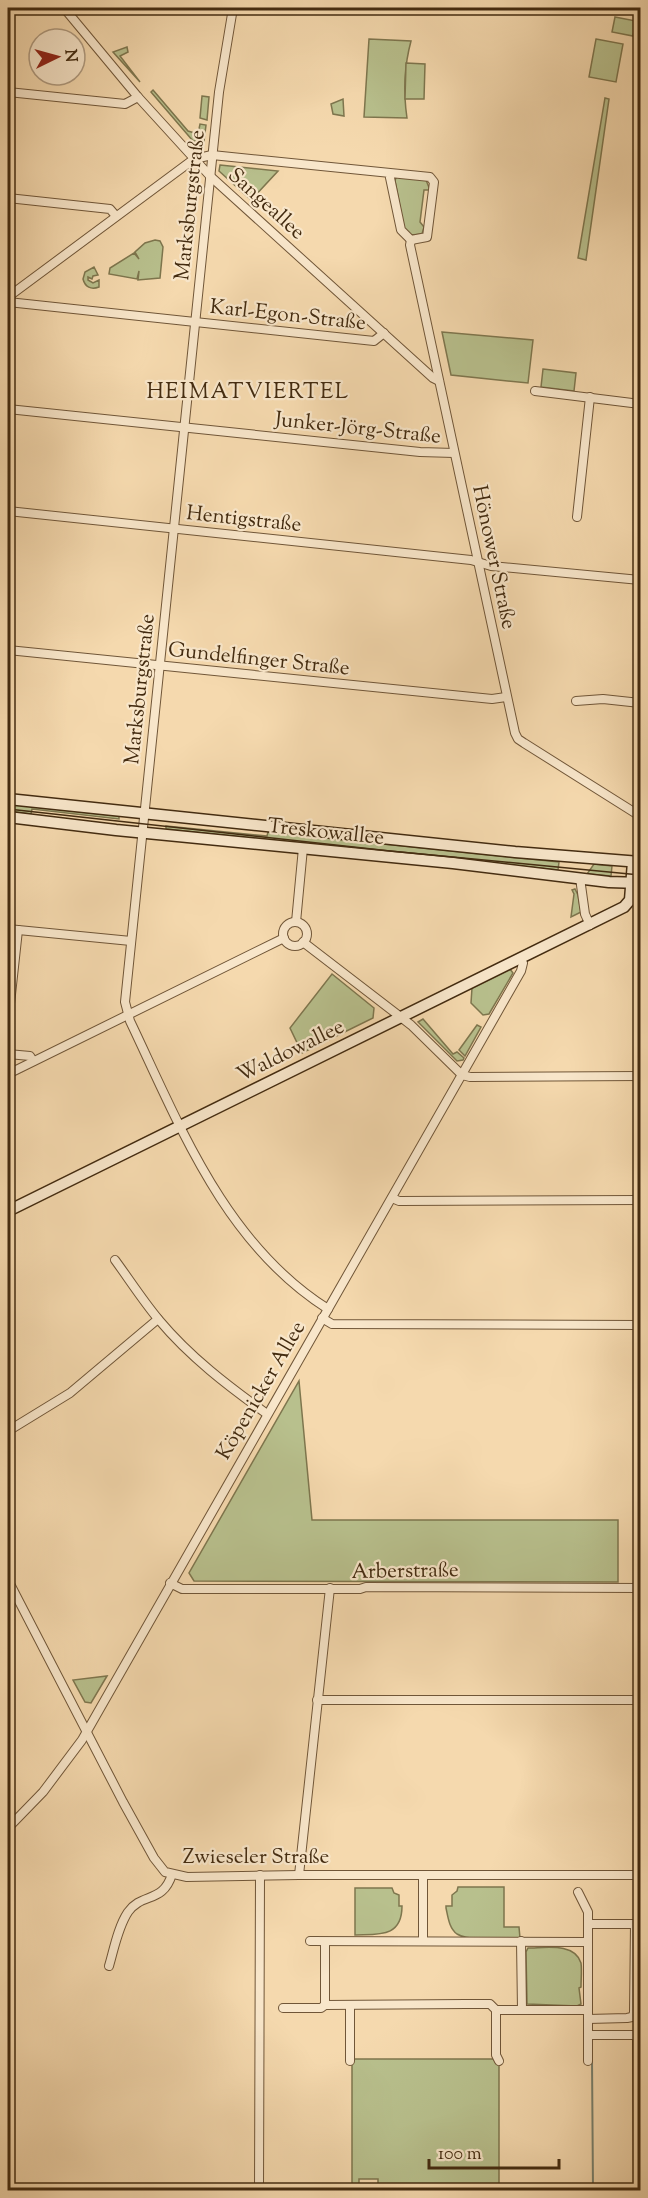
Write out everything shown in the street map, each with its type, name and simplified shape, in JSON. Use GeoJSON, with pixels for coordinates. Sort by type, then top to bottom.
{"type":"FeatureCollection","features":[{"type":"Feature","properties":{"kind":"main road","name":"Treskowallee"},"geometry":{"type":"LineString","coordinates":[[8,799],[517,852],[637,862]]}},
{"type":"Feature","properties":{"kind":"main road","name":"Treskowallee"},"geometry":{"type":"LineString","coordinates":[[8,817],[636,883]]}},
{"type":"Feature","properties":{"kind":"main road","name":"Waldowallee"},"geometry":{"type":"LineString","coordinates":[[8,1211],[624,907],[630,900],[636,883],[637,862]]}},
{"type":"Feature","properties":{"kind":"street","name":"Sangeallee"},"geometry":{"type":"LineString","coordinates":[[64,8],[138,97],[210,176],[439,381]]}},
{"type":"Feature","properties":{"kind":"street","name":"Marksburgstraße"},"geometry":{"type":"LineString","coordinates":[[233,8],[219,92],[212,156],[125,1002],[127,1014],[180,1126],[210,1183],[241,1228],[278,1270],[328,1309]]}},
{"type":"Feature","properties":{"kind":"street"},"geometry":{"type":"LineString","coordinates":[[8,92],[125,104],[138,97]]}},
{"type":"Feature","properties":{"kind":"street"},"geometry":{"type":"LineString","coordinates":[[8,297],[194,159],[212,156],[430,177],[434,182],[429,234],[423,239],[411,240]]}},
{"type":"Feature","properties":{"kind":"street","name":"Hönower Straße"},"geometry":{"type":"LineString","coordinates":[[389,173],[401,230],[411,240],[410,245],[506,697],[518,739],[640,816]]}},
{"type":"Feature","properties":{"kind":"street"},"geometry":{"type":"LineString","coordinates":[[8,198],[110,209],[117,216]]}},
{"type":"Feature","properties":{"kind":"street","name":"Karl-Egon-Straße"},"geometry":{"type":"LineString","coordinates":[[8,302],[374,342],[384,333]]}},
{"type":"Feature","properties":{"kind":"street"},"geometry":{"type":"LineString","coordinates":[[535,391],[640,404]]}},
{"type":"Feature","properties":{"kind":"street"},"geometry":{"type":"LineString","coordinates":[[577,517],[590,397]]}},
{"type":"Feature","properties":{"kind":"street","name":"Junker-Jörg-Straße"},"geometry":{"type":"LineString","coordinates":[[8,409],[420,452],[454,453]]}},
{"type":"Feature","properties":{"kind":"street","name":"Hentigstraße"},"geometry":{"type":"LineString","coordinates":[[8,511],[477,561],[491,566],[640,580]]}},
{"type":"Feature","properties":{"kind":"street","name":"Gundelfinger Straße"},"geometry":{"type":"LineString","coordinates":[[8,650],[483,698],[506,697]]}},
{"type":"Feature","properties":{"kind":"street"},"geometry":{"type":"LineString","coordinates":[[576,701],[603,699],[640,703]]}},
{"type":"Feature","properties":{"kind":"street"},"geometry":{"type":"LineString","coordinates":[[296,922],[303,848]]}},
{"type":"Feature","properties":{"kind":"street"},"geometry":{"type":"LineString","coordinates":[[580,878],[585,914],[590,924]]}},
{"type":"Feature","properties":{"kind":"street"},"geometry":{"type":"LineString","coordinates":[[296,922],[305,929],[306,936],[303,942],[292,945],[284,938],[285,928],[290,923],[296,922]]}},
{"type":"Feature","properties":{"kind":"street"},"geometry":{"type":"LineString","coordinates":[[8,929],[131,941]]}},
{"type":"Feature","properties":{"kind":"street"},"geometry":{"type":"LineString","coordinates":[[8,1022],[18,930]]}},
{"type":"Feature","properties":{"kind":"street"},"geometry":{"type":"LineString","coordinates":[[8,1074],[284,938]]}},
{"type":"Feature","properties":{"kind":"street"},"geometry":{"type":"LineString","coordinates":[[303,942],[411,1025],[462,1075],[470,1077],[640,1076]]}},
{"type":"Feature","properties":{"kind":"street","name":"Köpenicker Allee"},"geometry":{"type":"LineString","coordinates":[[8,1828],[43,1792],[87,1731],[522,968],[520,958]]}},
{"type":"Feature","properties":{"kind":"street"},"geometry":{"type":"LineString","coordinates":[[8,1054],[30,1056],[33,1061]]}},
{"type":"Feature","properties":{"kind":"street"},"geometry":{"type":"LineString","coordinates":[[392,1198],[399,1202],[640,1200]]}},
{"type":"Feature","properties":{"kind":"street"},"geometry":{"type":"LineString","coordinates":[[115,1260],[158,1319],[206,1367],[267,1414]]}},
{"type":"Feature","properties":{"kind":"street"},"geometry":{"type":"LineString","coordinates":[[322,1318],[332,1324],[640,1324]]}},
{"type":"Feature","properties":{"kind":"street"},"geometry":{"type":"LineString","coordinates":[[8,1431],[70,1392],[158,1319]]}},
{"type":"Feature","properties":{"kind":"street"},"geometry":{"type":"LineString","coordinates":[[8,1580],[154,1858],[165,1872],[172,1874]]}},
{"type":"Feature","properties":{"kind":"street","name":"Arberstraße"},"geometry":{"type":"LineString","coordinates":[[170,1583],[182,1589],[640,1588]]}},
{"type":"Feature","properties":{"kind":"street"},"geometry":{"type":"LineString","coordinates":[[299,1875],[330,1588]]}},
{"type":"Feature","properties":{"kind":"street"},"geometry":{"type":"LineString","coordinates":[[317,1700],[640,1700]]}},
{"type":"Feature","properties":{"kind":"street","name":"Zwieseler Straße"},"geometry":{"type":"LineString","coordinates":[[109,1966],[128,1913],[137,1903],[164,1891],[172,1874],[187,1877],[640,1875]]}},
{"type":"Feature","properties":{"kind":"street"},"geometry":{"type":"LineString","coordinates":[[259,2190],[260,1875]]}},
{"type":"Feature","properties":{"kind":"street"},"geometry":{"type":"LineString","coordinates":[[423,1875],[423,1941]]}},
{"type":"Feature","properties":{"kind":"street"},"geometry":{"type":"LineString","coordinates":[[578,1892],[588,1912],[588,2061]]}},
{"type":"Feature","properties":{"kind":"street"},"geometry":{"type":"LineString","coordinates":[[588,1924],[638,1924],[632,2017],[588,2019]]}},
{"type":"Feature","properties":{"kind":"street"},"geometry":{"type":"LineString","coordinates":[[310,1941],[588,1942]]}},
{"type":"Feature","properties":{"kind":"street"},"geometry":{"type":"LineString","coordinates":[[521,1941],[522,2010]]}},
{"type":"Feature","properties":{"kind":"street"},"geometry":{"type":"LineString","coordinates":[[325,1942],[325,2005]]}},
{"type":"Feature","properties":{"kind":"street"},"geometry":{"type":"LineString","coordinates":[[283,2008],[321,2008],[325,2005],[490,2004],[496,2010],[496,2055],[499,2061]]}},
{"type":"Feature","properties":{"kind":"street"},"geometry":{"type":"LineString","coordinates":[[350,2005],[350,2061]]}},
{"type":"Feature","properties":{"kind":"street"},"geometry":{"type":"LineString","coordinates":[[496,2010],[588,2010]]}},
{"type":"Feature","properties":{"kind":"street"},"geometry":{"type":"LineString","coordinates":[[588,2035],[637,2036],[638,2174]]}},
{"type":"Feature","properties":{"kind":"green space"},"geometry":{"type":"Polygon","coordinates":[[[615,17],[636,21],[633,36],[612,32],[615,17]]]}},
{"type":"Feature","properties":{"kind":"green space"},"geometry":{"type":"Polygon","coordinates":[[[369,39],[411,41],[405,79],[407,118],[364,117],[369,39]]]}},
{"type":"Feature","properties":{"kind":"green space"},"geometry":{"type":"Polygon","coordinates":[[[596,39],[623,44],[616,82],[589,77],[596,39]]]}},
{"type":"Feature","properties":{"kind":"green space"},"geometry":{"type":"Polygon","coordinates":[[[127,47],[128,52],[120,56],[140,82],[113,52],[127,47]]]}},
{"type":"Feature","properties":{"kind":"green space"},"geometry":{"type":"Polygon","coordinates":[[[406,63],[425,64],[424,99],[405,99],[406,63]]]}},
{"type":"Feature","properties":{"kind":"green space"},"geometry":{"type":"Polygon","coordinates":[[[153,90],[188,131],[198,134],[200,124],[206,125],[204,141],[193,141],[151,92],[153,90]]]}},
{"type":"Feature","properties":{"kind":"green space"},"geometry":{"type":"Polygon","coordinates":[[[202,96],[209,97],[207,120],[200,118],[202,96]]]}},
{"type":"Feature","properties":{"kind":"green space"},"geometry":{"type":"Polygon","coordinates":[[[605,98],[609,99],[586,260],[578,258],[605,98]]]}},
{"type":"Feature","properties":{"kind":"green space"},"geometry":{"type":"Polygon","coordinates":[[[343,99],[344,116],[333,114],[331,104],[343,99]]]}},
{"type":"Feature","properties":{"kind":"green space"},"geometry":{"type":"Polygon","coordinates":[[[220,165],[278,171],[251,200],[219,171],[220,165]]]}},
{"type":"Feature","properties":{"kind":"green space"},"geometry":{"type":"Polygon","coordinates":[[[396,177],[426,180],[430,190],[424,190],[420,222],[424,227],[422,234],[411,235],[404,228],[395,181],[396,177]]]}},
{"type":"Feature","properties":{"kind":"green space"},"geometry":{"type":"Polygon","coordinates":[[[160,241],[163,247],[160,278],[138,280],[139,271],[137,279],[109,274],[110,268],[134,253],[139,259],[135,252],[145,243],[160,241]]]}},
{"type":"Feature","properties":{"kind":"green space"},"geometry":{"type":"Polygon","coordinates":[[[94,267],[98,275],[93,276],[92,279],[88,277],[88,280],[93,283],[99,280],[99,287],[91,288],[83,279],[85,272],[94,267]]]}},
{"type":"Feature","properties":{"kind":"green space"},"geometry":{"type":"Polygon","coordinates":[[[442,332],[533,340],[528,383],[451,375],[442,332]]]}},
{"type":"Feature","properties":{"kind":"green space"},"geometry":{"type":"Polygon","coordinates":[[[543,369],[576,373],[574,391],[541,387],[543,369]]]}},
{"type":"Feature","properties":{"kind":"green space"},"geometry":{"type":"Polygon","coordinates":[[[8,804],[119,816],[119,819],[32,809],[31,814],[8,811],[8,804]]]}},
{"type":"Feature","properties":{"kind":"green space"},"geometry":{"type":"Polygon","coordinates":[[[166,826],[267,836],[268,832],[559,862],[558,870],[166,829],[166,826]]]}},
{"type":"Feature","properties":{"kind":"green space"},"geometry":{"type":"Polygon","coordinates":[[[594,864],[612,866],[611,876],[587,874],[594,864]]]}},
{"type":"Feature","properties":{"kind":"green space"},"geometry":{"type":"Polygon","coordinates":[[[575,889],[581,912],[571,917],[574,894],[572,890],[575,889]]]}},
{"type":"Feature","properties":{"kind":"green space"},"geometry":{"type":"Polygon","coordinates":[[[510,969],[513,973],[489,1014],[483,1015],[471,1003],[472,988],[510,969]]]}},
{"type":"Feature","properties":{"kind":"green space"},"geometry":{"type":"Polygon","coordinates":[[[332,974],[374,1008],[373,1018],[302,1053],[290,1028],[332,974]]]}},
{"type":"Feature","properties":{"kind":"green space"},"geometry":{"type":"Polygon","coordinates":[[[423,1019],[453,1054],[457,1052],[464,1058],[463,1060],[457,1061],[418,1022],[423,1019]]]}},
{"type":"Feature","properties":{"kind":"green space"},"geometry":{"type":"Polygon","coordinates":[[[477,1025],[481,1027],[465,1056],[459,1050],[477,1025]]]}},
{"type":"Feature","properties":{"kind":"green space"},"geometry":{"type":"Polygon","coordinates":[[[299,1381],[312,1520],[618,1520],[618,1582],[194,1581],[189,1573],[299,1381]]]}},
{"type":"Feature","properties":{"kind":"green space"},"geometry":{"type":"Polygon","coordinates":[[[107,1676],[91,1703],[85,1702],[73,1680],[107,1676]]]}},
{"type":"Feature","properties":{"kind":"green space"},"geometry":{"type":"Polygon","coordinates":[[[458,1887],[504,1887],[504,1927],[519,1927],[520,1938],[479,1939],[454,1932],[448,1919],[446,1906],[452,1906],[452,1895],[458,1887]]]}},
{"type":"Feature","properties":{"kind":"green space"},"geometry":{"type":"Polygon","coordinates":[[[355,1888],[392,1888],[394,1893],[399,1895],[399,1906],[402,1906],[398,1924],[393,1929],[380,1934],[355,1935],[355,1888]]]}},
{"type":"Feature","properties":{"kind":"green space"},"geometry":{"type":"Polygon","coordinates":[[[528,1948],[566,1949],[578,1956],[581,1963],[581,1987],[579,1988],[581,2004],[577,2006],[527,2004],[526,1952],[528,1948]]]}},
{"type":"Feature","properties":{"kind":"green space"},"geometry":{"type":"Polygon","coordinates":[[[352,2059],[499,2059],[499,2190],[378,2190],[378,2179],[359,2179],[359,2190],[352,2190],[352,2059]]]}},
{"type":"Feature","properties":{"kind":"waterway"},"geometry":{"type":"LineString","coordinates":[[592,2060],[593,2190]]}},
{"type":"Feature","properties":{"kind":"tram line"},"geometry":{"type":"LineString","coordinates":[[8,809],[390,851],[640,875]]}},
{"type":"Feature","properties":{"kind":"district","name":"HEIMATVIERTEL"},"geometry":{"type":"Point","coordinates":[248,390]}}]}
